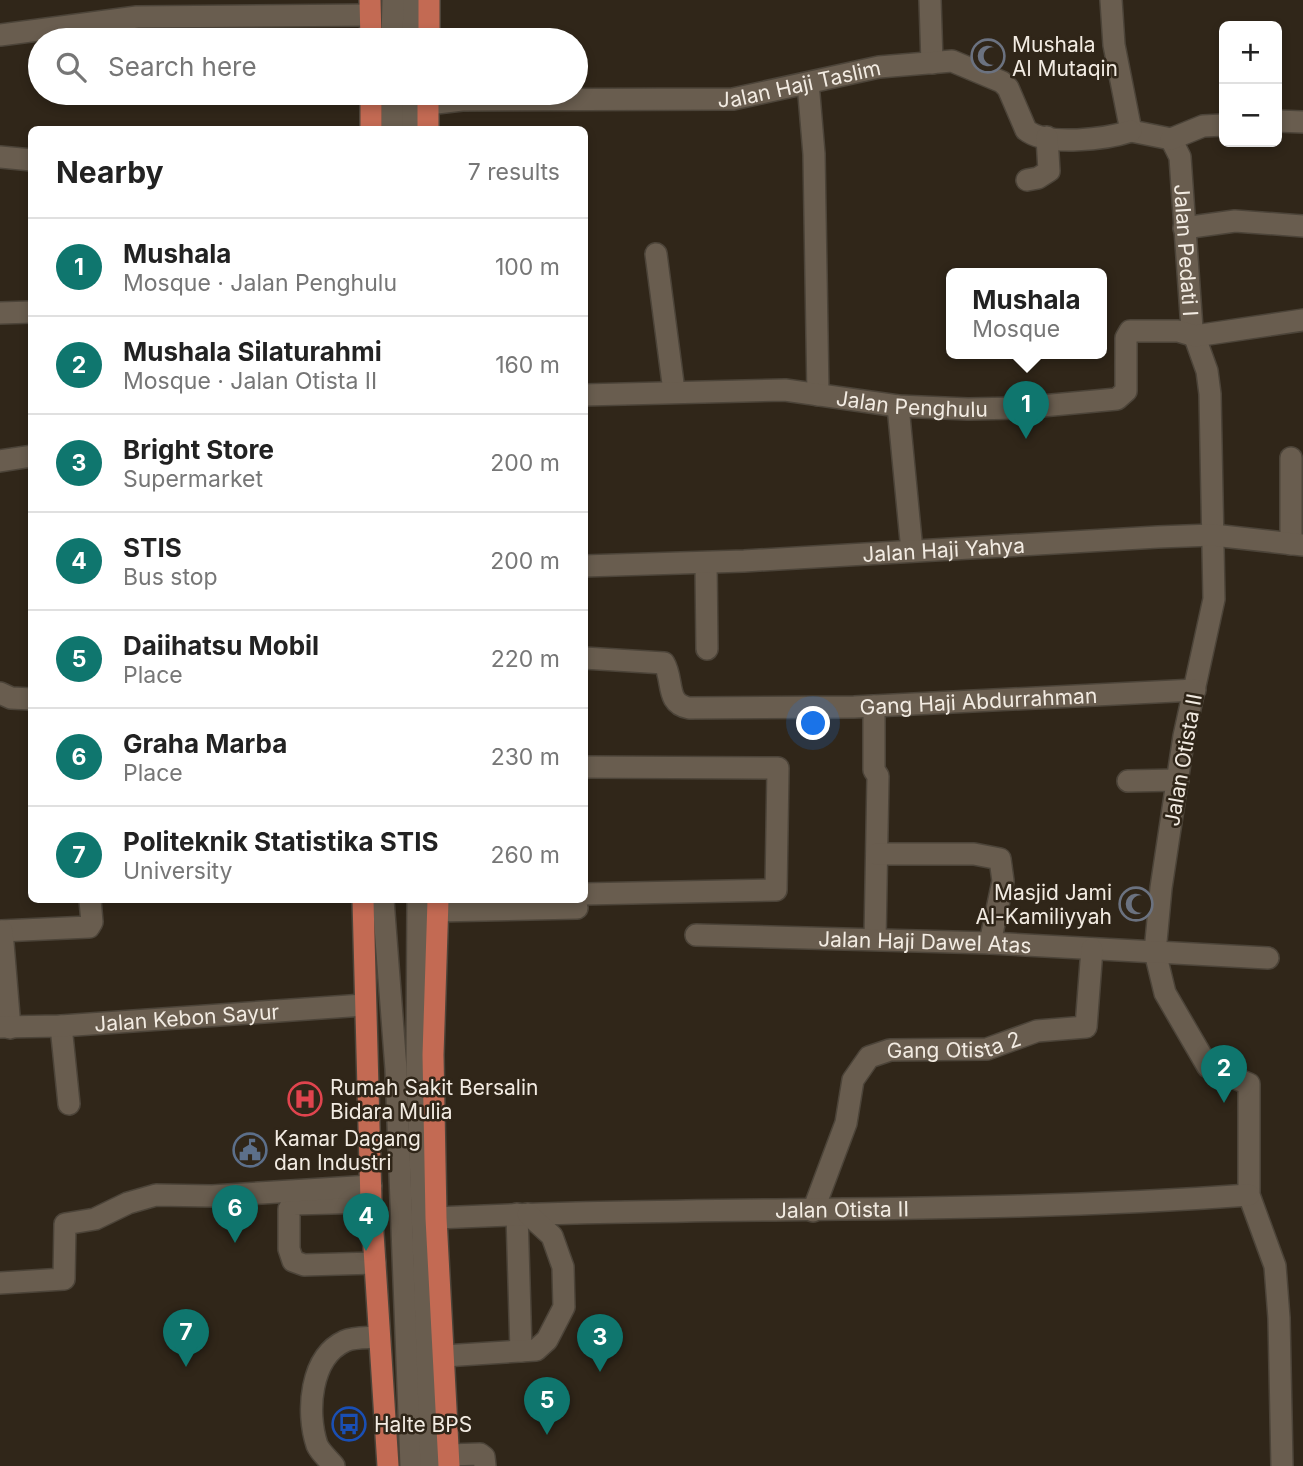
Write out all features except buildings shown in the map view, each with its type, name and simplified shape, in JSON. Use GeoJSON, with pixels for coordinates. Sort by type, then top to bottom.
{"type":"FeatureCollection","features":[{"type":"Feature","properties":{"kind":"main road"},"geometry":{"type":"LineString","coordinates":[[429,0],[429,28]]}},
{"type":"Feature","properties":{"kind":"main road"},"geometry":{"type":"LineString","coordinates":[[370,7],[371,28]]}},
{"type":"Feature","properties":{"kind":"main road"},"geometry":{"type":"LineString","coordinates":[[371,105],[371,126]]}},
{"type":"Feature","properties":{"kind":"main road"},"geometry":{"type":"LineString","coordinates":[[424,105],[427,126]]}},
{"type":"Feature","properties":{"kind":"main road"},"geometry":{"type":"LineString","coordinates":[[363,903],[364,1005],[377,1336],[388,1466]]}},
{"type":"Feature","properties":{"kind":"main road"},"geometry":{"type":"LineString","coordinates":[[437,905],[433,1055],[436,1218],[444,1356],[443,1462]]}},
{"type":"Feature","properties":{"kind":"street"},"geometry":{"type":"LineString","coordinates":[[393,0],[393,28]]}},
{"type":"Feature","properties":{"kind":"street"},"geometry":{"type":"LineString","coordinates":[[411,0],[411,28]]}},
{"type":"Feature","properties":{"kind":"street"},"geometry":{"type":"LineString","coordinates":[[930,0],[932,63]]}},
{"type":"Feature","properties":{"kind":"street"},"geometry":{"type":"LineString","coordinates":[[1111,0],[1114,46],[1131,131]]}},
{"type":"Feature","properties":{"kind":"street"},"geometry":{"type":"LineString","coordinates":[[36,28],[137,8],[370,7]]}},
{"type":"Feature","properties":{"kind":"street"},"geometry":{"type":"LineString","coordinates":[[0,35],[28,29]]}},
{"type":"Feature","properties":{"kind":"street","name":"Jalan Haji Taslim"},"geometry":{"type":"LineString","coordinates":[[588,100],[733,99],[879,67],[952,61],[1002,82],[1008,88],[1026,130],[1031,135],[1047,137]]}},
{"type":"Feature","properties":{"kind":"street"},"geometry":{"type":"LineString","coordinates":[[808,83],[814,154],[818,395]]}},
{"type":"Feature","properties":{"kind":"street"},"geometry":{"type":"LineString","coordinates":[[392,105],[392,126]]}},
{"type":"Feature","properties":{"kind":"street"},"geometry":{"type":"LineString","coordinates":[[413,126],[420,105]]}},
{"type":"Feature","properties":{"kind":"street"},"geometry":{"type":"LineString","coordinates":[[1282,121],[1303,122]]}},
{"type":"Feature","properties":{"kind":"street"},"geometry":{"type":"LineString","coordinates":[[1027,180],[1038,178],[1049,171],[1047,137],[1071,140],[1131,131],[1171,139],[1203,126],[1219,125]]}},
{"type":"Feature","properties":{"kind":"street","name":"Jalan Pedati I"},"geometry":{"type":"LineString","coordinates":[[1171,139],[1180,157],[1184,183],[1184,228],[1195,336],[1207,371],[1210,394],[1213,536]]}},
{"type":"Feature","properties":{"kind":"street"},"geometry":{"type":"LineString","coordinates":[[0,157],[28,160]]}},
{"type":"Feature","properties":{"kind":"street"},"geometry":{"type":"LineString","coordinates":[[1184,228],[1235,221],[1303,226]]}},
{"type":"Feature","properties":{"kind":"street"},"geometry":{"type":"LineString","coordinates":[[656,254],[674,391]]}},
{"type":"Feature","properties":{"kind":"street"},"geometry":{"type":"LineString","coordinates":[[0,313],[28,312]]}},
{"type":"Feature","properties":{"kind":"street","name":"Jalan Penghulu"},"geometry":{"type":"LineString","coordinates":[[588,395],[785,390],[898,406],[1020,408],[1117,398],[1122,397],[1127,387],[1128,332],[1178,331],[1195,336],[1303,320]]}},
{"type":"Feature","properties":{"kind":"street"},"geometry":{"type":"LineString","coordinates":[[898,406],[912,551]]}},
{"type":"Feature","properties":{"kind":"street"},"geometry":{"type":"LineString","coordinates":[[0,461],[28,458]]}},
{"type":"Feature","properties":{"kind":"street"},"geometry":{"type":"LineString","coordinates":[[1291,458],[1297,545]]}},
{"type":"Feature","properties":{"kind":"street","name":"Jalan Haji Yahya"},"geometry":{"type":"LineString","coordinates":[[588,566],[706,563],[1213,536],[1297,545]]}},
{"type":"Feature","properties":{"kind":"street","name":"Jalan Otista II"},"geometry":{"type":"LineString","coordinates":[[1213,536],[1214,599],[1178,780],[1161,888],[1156,952],[1165,993],[1208,1067],[1249,1084],[1249,1195],[1275,1266],[1279,1318],[1282,1466]]}},
{"type":"Feature","properties":{"kind":"street"},"geometry":{"type":"LineString","coordinates":[[706,563],[707,649]]}},
{"type":"Feature","properties":{"kind":"street","name":"Gang Haji Abdurrahman"},"geometry":{"type":"LineString","coordinates":[[588,659],[664,663],[668,671],[672,698],[680,707],[764,710],[1195,690]]}},
{"type":"Feature","properties":{"kind":"street"},"geometry":{"type":"LineString","coordinates":[[0,694],[28,698]]}},
{"type":"Feature","properties":{"kind":"street"},"geometry":{"type":"LineString","coordinates":[[874,706],[874,770],[878,776],[875,939]]}},
{"type":"Feature","properties":{"kind":"street"},"geometry":{"type":"LineString","coordinates":[[588,767],[778,768],[775,890],[588,901]]}},
{"type":"Feature","properties":{"kind":"street"},"geometry":{"type":"LineString","coordinates":[[1128,781],[1178,780]]}},
{"type":"Feature","properties":{"kind":"street"},"geometry":{"type":"LineString","coordinates":[[877,854],[974,854],[1000,859],[1003,881],[989,943]]}},
{"type":"Feature","properties":{"kind":"street","name":"Jalan Kebon Sayur"},"geometry":{"type":"LineString","coordinates":[[90,903],[92,922],[89,927],[1,931],[5,1028],[364,1005]]}},
{"type":"Feature","properties":{"kind":"street"},"geometry":{"type":"LineString","coordinates":[[383,903],[396,1069],[411,1466]]}},
{"type":"Feature","properties":{"kind":"street"},"geometry":{"type":"LineString","coordinates":[[418,903],[417,1068],[443,1462],[480,1454],[485,1466]]}},
{"type":"Feature","properties":{"kind":"street"},"geometry":{"type":"LineString","coordinates":[[437,905],[509,903]]}},
{"type":"Feature","properties":{"kind":"street","name":"Jalan Haji Dawel Atas"},"geometry":{"type":"LineString","coordinates":[[696,935],[989,943],[1268,958]]}},
{"type":"Feature","properties":{"kind":"street","name":"Gang Otista 2"},"geometry":{"type":"LineString","coordinates":[[813,1211],[846,1124],[853,1080],[869,1057],[890,1050],[998,1047],[1037,1031],[1087,1025],[1092,949]]}},
{"type":"Feature","properties":{"kind":"street"},"geometry":{"type":"LineString","coordinates":[[61,1026],[69,1104]]}},
{"type":"Feature","properties":{"kind":"street"},"geometry":{"type":"LineString","coordinates":[[371,1194],[293,1205],[289,1209],[289,1249],[293,1261],[304,1265],[374,1263]]}},
{"type":"Feature","properties":{"kind":"street"},"geometry":{"type":"LineString","coordinates":[[0,1283],[64,1279],[65,1224],[95,1219],[128,1203],[156,1195],[371,1194]]}},
{"type":"Feature","properties":{"kind":"street","name":"Jalan Otista II"},"geometry":{"type":"LineString","coordinates":[[436,1218],[523,1214],[1111,1205],[1249,1195]]}},
{"type":"Feature","properties":{"kind":"street"},"geometry":{"type":"LineString","coordinates":[[521,1351],[523,1214]]}},
{"type":"Feature","properties":{"kind":"street"},"geometry":{"type":"LineString","coordinates":[[444,1356],[536,1350],[547,1340],[565,1307],[563,1267],[552,1236],[523,1214]]}},
{"type":"Feature","properties":{"kind":"street"},"geometry":{"type":"LineString","coordinates":[[334,1466],[318,1447],[313,1420],[312,1396],[322,1361],[346,1340],[377,1336]]}},
{"type":"Feature","properties":{"kind":"place","name":"Mushala Al Mutaqin"},"geometry":{"type":"Point","coordinates":[988,56]}},
{"type":"Feature","properties":{"kind":"place","name":"Mushala"},"geometry":{"type":"Point","coordinates":[1026,439]}},
{"type":"Feature","properties":{"kind":"place","name":"Masjid Jami Al-Kamiliyyah"},"geometry":{"type":"Point","coordinates":[1136,904]}},
{"type":"Feature","properties":{"kind":"place","name":"Rumah Sakit Bersalin Bidara Mulia"},"geometry":{"type":"Point","coordinates":[305,1099]}},
{"type":"Feature","properties":{"kind":"place","name":"Mushala Silaturahmi"},"geometry":{"type":"Point","coordinates":[1224,1103]}},
{"type":"Feature","properties":{"kind":"place","name":"Kamar Dagang dan Industri"},"geometry":{"type":"Point","coordinates":[250,1150]}},
{"type":"Feature","properties":{"kind":"place","name":"Graha Marba"},"geometry":{"type":"Point","coordinates":[235,1243]}},
{"type":"Feature","properties":{"kind":"place","name":"STIS"},"geometry":{"type":"Point","coordinates":[366,1251]}},
{"type":"Feature","properties":{"kind":"place","name":"Politeknik Statistika STIS"},"geometry":{"type":"Point","coordinates":[186,1367]}},
{"type":"Feature","properties":{"kind":"place","name":"Bright Store"},"geometry":{"type":"Point","coordinates":[600,1372]}},
{"type":"Feature","properties":{"kind":"place","name":"Halte BPS"},"geometry":{"type":"Point","coordinates":[349,1424]}},
{"type":"Feature","properties":{"kind":"place","name":"Daiihatsu Mobil"},"geometry":{"type":"Point","coordinates":[547,1435]}}]}
